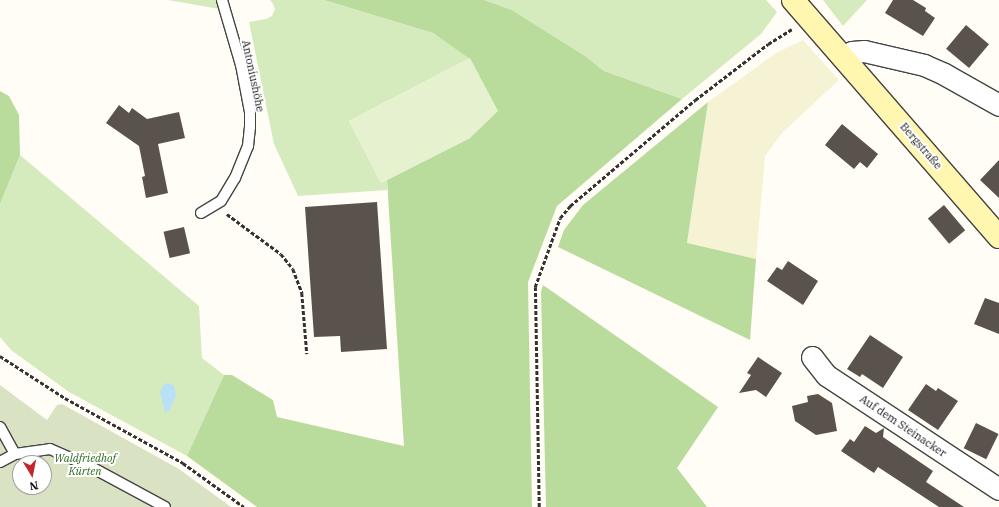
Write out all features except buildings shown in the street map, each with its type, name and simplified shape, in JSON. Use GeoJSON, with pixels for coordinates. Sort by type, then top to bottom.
{"type":"FeatureCollection","features":[{"type":"Feature","properties":{"kind":"main road","name":"Bergstraße"},"geometry":{"type":"LineString","coordinates":[[793,0],[999,237]]}},
{"type":"Feature","properties":{"kind":"street"},"geometry":{"type":"LineString","coordinates":[[842,57],[852,52],[864,50],[924,65],[944,74],[999,105]]}},
{"type":"Feature","properties":{"kind":"street","name":"Auf dem Steinacker"},"geometry":{"type":"LineString","coordinates":[[812,357],[826,375],[999,489]]}},
{"type":"Feature","properties":{"kind":"lane","name":"Antoniushöhe"},"geometry":{"type":"LineString","coordinates":[[201,213],[221,201],[235,178],[248,146],[250,128],[250,112],[240,65],[222,0]]}},
{"type":"Feature","properties":{"kind":"lane"},"geometry":{"type":"LineString","coordinates":[[0,427],[15,454]]}},
{"type":"Feature","properties":{"kind":"lane"},"geometry":{"type":"LineString","coordinates":[[0,462],[15,454],[50,449],[90,467],[165,507]]}},
{"type":"Feature","properties":{"kind":"path"},"geometry":{"type":"LineString","coordinates":[[539,507],[535,287],[560,218],[570,206],[695,100],[768,44],[809,18]]}},
{"type":"Feature","properties":{"kind":"path"},"geometry":{"type":"LineString","coordinates":[[215,205],[281,254],[293,269],[302,293],[307,354]]}},
{"type":"Feature","properties":{"kind":"path"},"geometry":{"type":"LineString","coordinates":[[0,356],[65,398],[183,463],[244,507]]}},
{"type":"Feature","properties":{"kind":"shaded area"},"geometry":{"type":"Polygon","coordinates":[[[803,40],[839,80],[782,133],[765,156],[756,259],[687,244],[708,102],[776,53],[803,40]]]}},
{"type":"Feature","properties":{"kind":"green space"},"geometry":{"type":"Polygon","coordinates":[[[168,0],[217,0],[219,9],[168,0]]]}},
{"type":"Feature","properties":{"kind":"green space"},"geometry":{"type":"Polygon","coordinates":[[[270,0],[324,0],[433,33],[470,58],[349,121],[381,183],[387,180],[387,190],[298,196],[274,144],[249,22],[266,19],[272,16],[275,9],[270,0]]]}},
{"type":"Feature","properties":{"kind":"green space"},"geometry":{"type":"Polygon","coordinates":[[[324,0],[484,0],[512,10],[585,56],[604,71],[682,99],[557,206],[528,282],[532,507],[257,507],[187,456],[224,375],[232,375],[273,400],[277,417],[404,446],[387,180],[470,138],[470,59],[433,33],[324,0]]]}},
{"type":"Feature","properties":{"kind":"green space"},"geometry":{"type":"Polygon","coordinates":[[[484,0],[766,0],[777,12],[761,34],[682,99],[604,71],[585,56],[512,10],[484,0]]]}},
{"type":"Feature","properties":{"kind":"green space"},"geometry":{"type":"Polygon","coordinates":[[[823,0],[867,0],[843,26],[823,0]]]}},
{"type":"Feature","properties":{"kind":"green space"},"geometry":{"type":"Polygon","coordinates":[[[470,58],[498,111],[470,138],[381,183],[349,121],[470,58]]]}},
{"type":"Feature","properties":{"kind":"green space"},"geometry":{"type":"Polygon","coordinates":[[[0,91],[9,96],[19,115],[20,155],[0,204],[0,91]]]}},
{"type":"Feature","properties":{"kind":"green space"},"geometry":{"type":"Polygon","coordinates":[[[708,102],[687,243],[756,259],[750,340],[558,247],[564,230],[583,205],[708,102]]]}},
{"type":"Feature","properties":{"kind":"green space"},"geometry":{"type":"Polygon","coordinates":[[[20,155],[199,306],[202,358],[224,375],[187,456],[69,392],[11,350],[0,337],[0,204],[20,155]]]}},
{"type":"Feature","properties":{"kind":"green space"},"geometry":{"type":"Polygon","coordinates":[[[543,285],[718,407],[677,468],[707,507],[546,507],[541,292],[543,285]]]}},
{"type":"Feature","properties":{"kind":"green space","name":"Waldfriedhof Kürten"},"geometry":{"type":"Polygon","coordinates":[[[0,385],[47,420],[57,405],[62,404],[179,469],[231,507],[0,507],[0,385]]]}},
{"type":"Feature","properties":{"kind":"water"},"geometry":{"type":"Polygon","coordinates":[[[168,383],[174,386],[176,396],[169,411],[165,412],[160,392],[164,384],[168,383]]]}}]}
